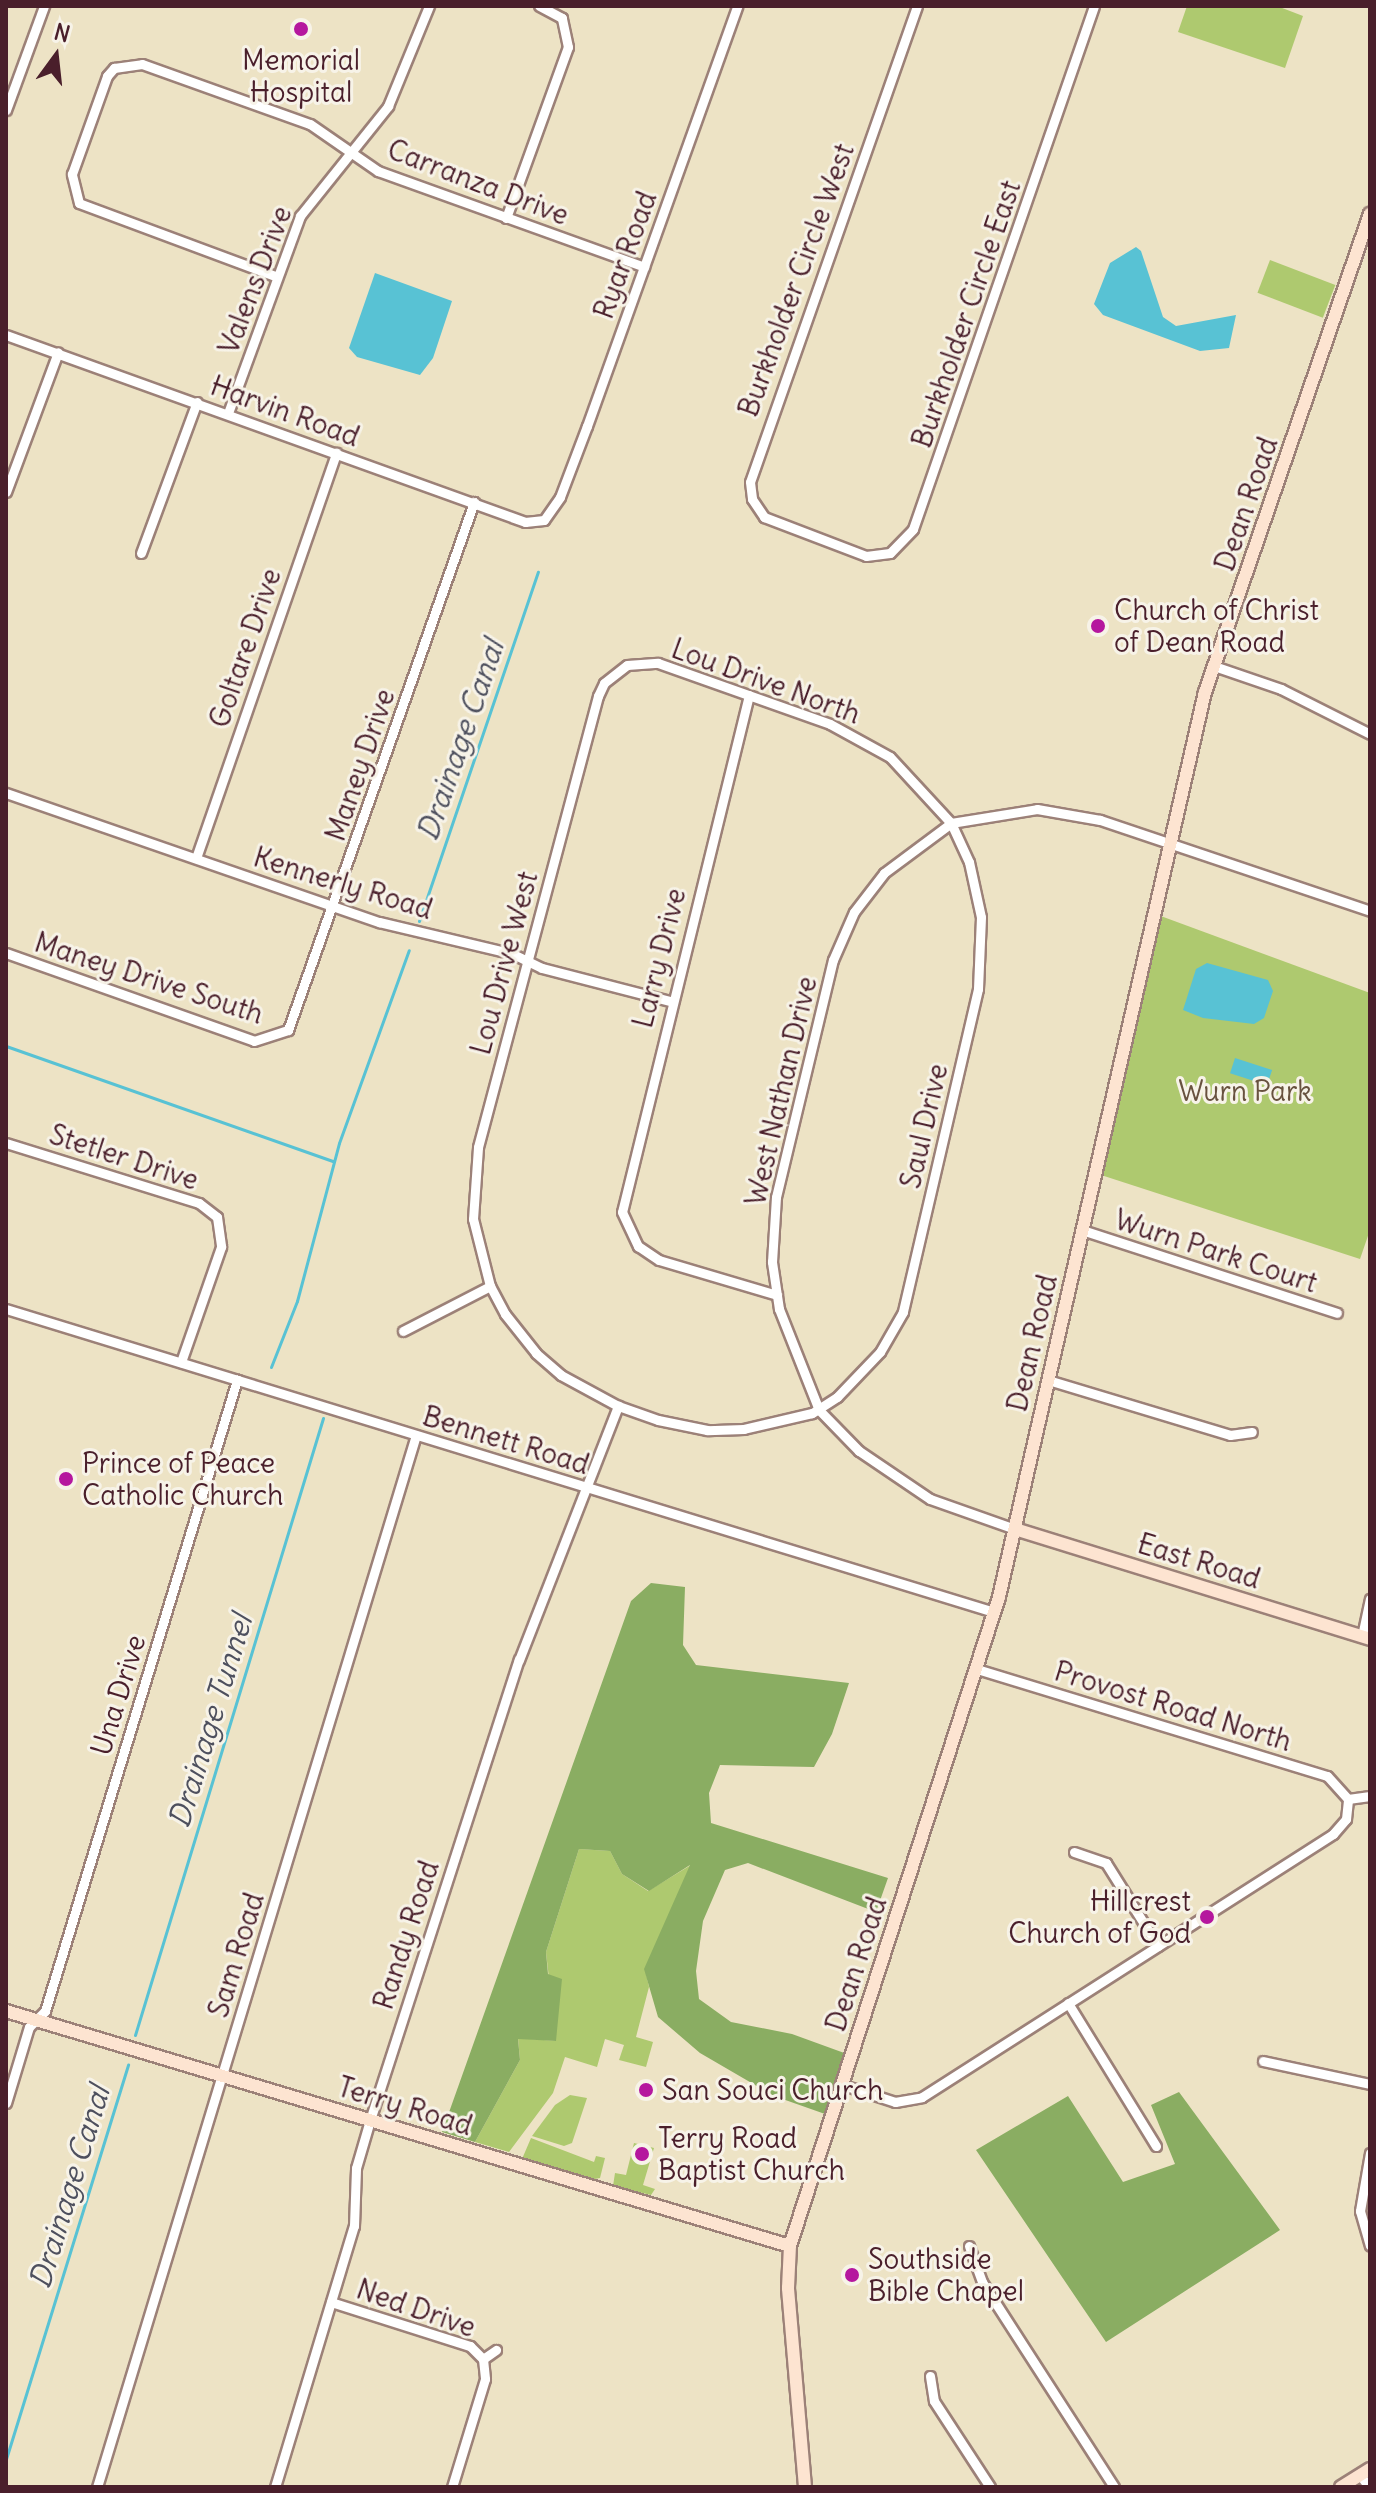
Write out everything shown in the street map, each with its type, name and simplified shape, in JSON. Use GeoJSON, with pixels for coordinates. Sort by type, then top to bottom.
{"type":"FeatureCollection","features":[{"type":"Feature","properties":{"kind":"main road","name":"Dean Road"},"geometry":{"type":"LineString","coordinates":[[805,2487],[788,2288],[790,2246],[994,1612],[1168,843],[1214,666],[1370,214]]}},
{"type":"Feature","properties":{"kind":"main road","name":"East Road"},"geometry":{"type":"LineString","coordinates":[[1015,1529],[1366,1637]]}},
{"type":"Feature","properties":{"kind":"main road","name":"Terry Road"},"geometry":{"type":"LineString","coordinates":[[6,2011],[790,2246]]}},
{"type":"Feature","properties":{"kind":"main road"},"geometry":{"type":"LineString","coordinates":[[1341,2487],[1365,2472]]}},
{"type":"Feature","properties":{"kind":"street"},"geometry":{"type":"LineString","coordinates":[[6,110],[44,6]]}},
{"type":"Feature","properties":{"kind":"street","name":"Valens Drive"},"geometry":{"type":"LineString","coordinates":[[228,413],[275,276],[300,216],[398,89],[429,6]]}},
{"type":"Feature","properties":{"kind":"street"},"geometry":{"type":"LineString","coordinates":[[506,218],[568,47],[567,27],[562,18],[539,6]]}},
{"type":"Feature","properties":{"kind":"street","name":"Ryar Road"},"geometry":{"type":"LineString","coordinates":[[548,516],[560,497],[737,6]]}},
{"type":"Feature","properties":{"kind":"street","name":"Burkholder Circle West"},"geometry":{"type":"LineString","coordinates":[[813,539],[764,517],[752,499],[750,482],[917,6]]}},
{"type":"Feature","properties":{"kind":"street","name":"Burkholder Circle East"},"geometry":{"type":"LineString","coordinates":[[813,539],[879,556],[899,547],[913,529],[1094,6]]}},
{"type":"Feature","properties":{"kind":"street","name":"Carranza Drive"},"geometry":{"type":"LineString","coordinates":[[275,276],[88,209],[74,195],[72,174],[107,76],[122,64],[142,64],[310,124],[378,171],[644,267]]}},
{"type":"Feature","properties":{"kind":"street","name":"Harvin Road"},"geometry":{"type":"LineString","coordinates":[[6,335],[525,522],[548,516]]}},
{"type":"Feature","properties":{"kind":"street"},"geometry":{"type":"LineString","coordinates":[[6,492],[58,352]]}},
{"type":"Feature","properties":{"kind":"street"},"geometry":{"type":"LineString","coordinates":[[141,553],[197,402]]}},
{"type":"Feature","properties":{"kind":"street","name":"Goltare Drive"},"geometry":{"type":"LineString","coordinates":[[196,858],[336,453]]}},
{"type":"Feature","properties":{"kind":"street","name":"Maney Drive"},"geometry":{"type":"LineString","coordinates":[[279,1037],[295,1021],[474,502]]}},
{"type":"Feature","properties":{"kind":"street","name":"Lou Drive North"},"geometry":{"type":"LineString","coordinates":[[627,665],[658,663],[865,740],[910,774],[951,823]]}},
{"type":"Feature","properties":{"kind":"street","name":"Lou Drive West"},"geometry":{"type":"LineString","coordinates":[[490,1286],[473,1219],[473,1177],[598,696],[604,683],[627,665]]}},
{"type":"Feature","properties":{"kind":"street"},"geometry":{"type":"LineString","coordinates":[[1214,666],[1281,689],[1370,734]]}},
{"type":"Feature","properties":{"kind":"street","name":"Larry Drive"},"geometry":{"type":"LineString","coordinates":[[749,695],[622,1196],[628,1233],[659,1260],[777,1295]]}},
{"type":"Feature","properties":{"kind":"street","name":"Kennerly Road"},"geometry":{"type":"LineString","coordinates":[[6,793],[334,908],[670,1001]]}},
{"type":"Feature","properties":{"kind":"street"},"geometry":{"type":"LineString","coordinates":[[951,823],[1012,810],[1060,811],[1168,843],[1370,911]]}},
{"type":"Feature","properties":{"kind":"street","name":"West Nathan Drive"},"geometry":{"type":"LineString","coordinates":[[951,823],[884,873],[839,943],[776,1197],[772,1262],[777,1295],[796,1361],[819,1410],[859,1451],[907,1487],[958,1511],[1015,1529]]}},
{"type":"Feature","properties":{"kind":"street","name":"Saul Drive"},"geometry":{"type":"LineString","coordinates":[[819,1410],[880,1352],[903,1312],[978,989],[981,917],[969,862],[951,823]]}},
{"type":"Feature","properties":{"kind":"street","name":"Maney Drive South"},"geometry":{"type":"LineString","coordinates":[[6,953],[254,1041],[279,1037]]}},
{"type":"Feature","properties":{"kind":"street","name":"Stetler Drive"},"geometry":{"type":"LineString","coordinates":[[6,1143],[199,1203],[217,1217],[221,1247],[181,1362]]}},
{"type":"Feature","properties":{"kind":"street","name":"Wurn Park Court"},"geometry":{"type":"LineString","coordinates":[[1082,1230],[1337,1313]]}},
{"type":"Feature","properties":{"kind":"street"},"geometry":{"type":"LineString","coordinates":[[403,1331],[490,1286],[536,1353],[581,1389],[618,1406],[718,1430],[757,1427],[819,1410]]}},
{"type":"Feature","properties":{"kind":"street","name":"Bennett Road"},"geometry":{"type":"LineString","coordinates":[[6,1309],[994,1612]]}},
{"type":"Feature","properties":{"kind":"street","name":"Una Drive"},"geometry":{"type":"LineString","coordinates":[[6,2103],[35,2020],[45,2011],[237,1380]]}},
{"type":"Feature","properties":{"kind":"street"},"geometry":{"type":"LineString","coordinates":[[1048,1380],[1230,1435],[1252,1432]]}},
{"type":"Feature","properties":{"kind":"street","name":"Randy Road"},"geometry":{"type":"LineString","coordinates":[[275,2487],[354,2226],[356,2168],[370,2120],[519,1660],[618,1406]]}},
{"type":"Feature","properties":{"kind":"street","name":"Sam Road"},"geometry":{"type":"LineString","coordinates":[[97,2487],[416,1435]]}},
{"type":"Feature","properties":{"kind":"street"},"geometry":{"type":"LineString","coordinates":[[1366,1637],[1370,1599]]}},
{"type":"Feature","properties":{"kind":"street","name":"Provost Road North"},"geometry":{"type":"LineString","coordinates":[[976,1669],[1327,1776],[1348,1799]]}},
{"type":"Feature","properties":{"kind":"street"},"geometry":{"type":"LineString","coordinates":[[843,2085],[895,2102],[915,2101],[1333,1834],[1346,1819],[1348,1799],[1370,1796]]}},
{"type":"Feature","properties":{"kind":"street"},"geometry":{"type":"LineString","coordinates":[[1074,1852],[1106,1863],[1158,1946]]}},
{"type":"Feature","properties":{"kind":"street"},"geometry":{"type":"LineString","coordinates":[[1068,2003],[1156,2146]]}},
{"type":"Feature","properties":{"kind":"street"},"geometry":{"type":"LineString","coordinates":[[1263,2061],[1370,2084]]}},
{"type":"Feature","properties":{"kind":"street"},"geometry":{"type":"LineString","coordinates":[[1370,2153],[1360,2211],[1370,2246]]}},
{"type":"Feature","properties":{"kind":"street"},"geometry":{"type":"LineString","coordinates":[[969,2246],[982,2282],[1114,2487]]}},
{"type":"Feature","properties":{"kind":"street","name":"Ned Drive"},"geometry":{"type":"LineString","coordinates":[[331,2302],[470,2346],[483,2359]]}},
{"type":"Feature","properties":{"kind":"street"},"geometry":{"type":"LineString","coordinates":[[452,2487],[485,2379],[483,2359],[496,2350]]}},
{"type":"Feature","properties":{"kind":"street"},"geometry":{"type":"LineString","coordinates":[[930,2376],[934,2401],[990,2487]]}},
{"type":"Feature","properties":{"kind":"street"},"geometry":{"type":"LineString","coordinates":[[1365,2472],[1369,2487]]}},
{"type":"Feature","properties":{"kind":"green space"},"geometry":{"type":"Polygon","coordinates":[[[1187,6],[1277,6],[1303,16],[1285,68],[1178,32],[1187,6]]]}},
{"type":"Feature","properties":{"kind":"green space"},"geometry":{"type":"Polygon","coordinates":[[[1270,260],[1335,285],[1323,318],[1257,293],[1270,260]]]}},
{"type":"Feature","properties":{"kind":"green space","name":"Wurn Park"},"geometry":{"type":"Polygon","coordinates":[[[1158,915],[1370,993],[1370,1230],[1360,1259],[1101,1175],[1158,915]]]}},
{"type":"Feature","properties":{"kind":"green space"},"geometry":{"type":"Polygon","coordinates":[[[651,1583],[685,1587],[683,1645],[696,1665],[849,1683],[832,1734],[814,1767],[720,1765],[709,1793],[711,1823],[888,1878],[876,1912],[748,1863],[725,1870],[703,1921],[696,1971],[699,1999],[731,2022],[792,2034],[847,2054],[825,2114],[774,2096],[700,2053],[658,2017],[644,1969],[690,1865],[649,1891],[622,1874],[610,1851],[579,1849],[546,1952],[548,1974],[562,1979],[556,2041],[518,2039],[520,2060],[475,2142],[442,2132],[631,1601],[651,1583]]]}},
{"type":"Feature","properties":{"kind":"green space"},"geometry":{"type":"Polygon","coordinates":[[[579,1849],[610,1851],[622,1874],[648,1891],[691,1865],[645,1969],[649,1987],[636,2037],[653,2042],[646,2067],[619,2060],[624,2045],[605,2039],[597,2067],[565,2057],[553,2093],[509,2152],[475,2142],[520,2060],[518,2038],[556,2041],[546,1952],[579,1849]]]}},
{"type":"Feature","properties":{"kind":"green space"},"geometry":{"type":"Polygon","coordinates":[[[1179,2092],[1280,2230],[1106,2342],[976,2150],[1068,2096],[1123,2182],[1175,2164],[1151,2105],[1179,2092]]]}},
{"type":"Feature","properties":{"kind":"green space"},"geometry":{"type":"Polygon","coordinates":[[[570,2095],[587,2098],[572,2143],[564,2146],[532,2136],[555,2105],[570,2095]]]}},
{"type":"Feature","properties":{"kind":"green space"},"geometry":{"type":"Polygon","coordinates":[[[531,2138],[594,2162],[596,2156],[605,2158],[600,2178],[589,2180],[522,2159],[531,2138]]]}},
{"type":"Feature","properties":{"kind":"green space"},"geometry":{"type":"Polygon","coordinates":[[[634,2143],[654,2148],[643,2185],[655,2189],[651,2195],[613,2186],[615,2173],[626,2175],[634,2143]]]}},
{"type":"Feature","properties":{"kind":"water"},"geometry":{"type":"Polygon","coordinates":[[[1136,247],[1141,251],[1163,317],[1176,326],[1236,315],[1229,348],[1200,351],[1103,315],[1094,304],[1110,263],[1136,247]]]}},
{"type":"Feature","properties":{"kind":"water"},"geometry":{"type":"Polygon","coordinates":[[[375,273],[452,301],[433,358],[420,375],[357,357],[349,348],[375,273]]]}},
{"type":"Feature","properties":{"kind":"water"},"geometry":{"type":"Polygon","coordinates":[[[1207,963],[1268,980],[1273,991],[1264,1018],[1254,1024],[1203,1018],[1183,1010],[1196,969],[1207,963]]]}},
{"type":"Feature","properties":{"kind":"water"},"geometry":{"type":"Polygon","coordinates":[[[1235,1058],[1272,1070],[1267,1085],[1230,1073],[1235,1058]]]}},
{"type":"Feature","properties":{"kind":"waterway","name":"Drainage Canal"},"geometry":{"type":"LineString","coordinates":[[419,921],[538,572]]}},
{"type":"Feature","properties":{"kind":"waterway","name":"Drainage Canal"},"geometry":{"type":"LineString","coordinates":[[271,1367],[297,1301],[339,1143],[409,950]]}},
{"type":"Feature","properties":{"kind":"waterway","name":"Drainage Canal"},"geometry":{"type":"LineString","coordinates":[[6,1046],[333,1161]]}},
{"type":"Feature","properties":{"kind":"waterway","name":"Drainage Tunnel"},"geometry":{"type":"LineString","coordinates":[[135,2035],[323,1418]]}},
{"type":"Feature","properties":{"kind":"waterway","name":"Drainage Canal"},"geometry":{"type":"LineString","coordinates":[[6,2459],[128,2064]]}},
{"type":"Feature","properties":{"kind":"place","name":"Memorial Hospital"},"geometry":{"type":"Point","coordinates":[301,29]}},
{"type":"Feature","properties":{"kind":"place","name":"Church of Christ of Dean Road"},"geometry":{"type":"Point","coordinates":[1098,626]}},
{"type":"Feature","properties":{"kind":"place","name":"Prince of Peace Catholic Church"},"geometry":{"type":"Point","coordinates":[66,1479]}},
{"type":"Feature","properties":{"kind":"place","name":"Hillcrest Church of God"},"geometry":{"type":"Point","coordinates":[1207,1917]}},
{"type":"Feature","properties":{"kind":"place","name":"San Souci Church"},"geometry":{"type":"Point","coordinates":[646,2090]}},
{"type":"Feature","properties":{"kind":"place","name":"Terry Road Baptist Church"},"geometry":{"type":"Point","coordinates":[642,2154]}},
{"type":"Feature","properties":{"kind":"place","name":"Southside Bible Chapel"},"geometry":{"type":"Point","coordinates":[852,2275]}}]}
